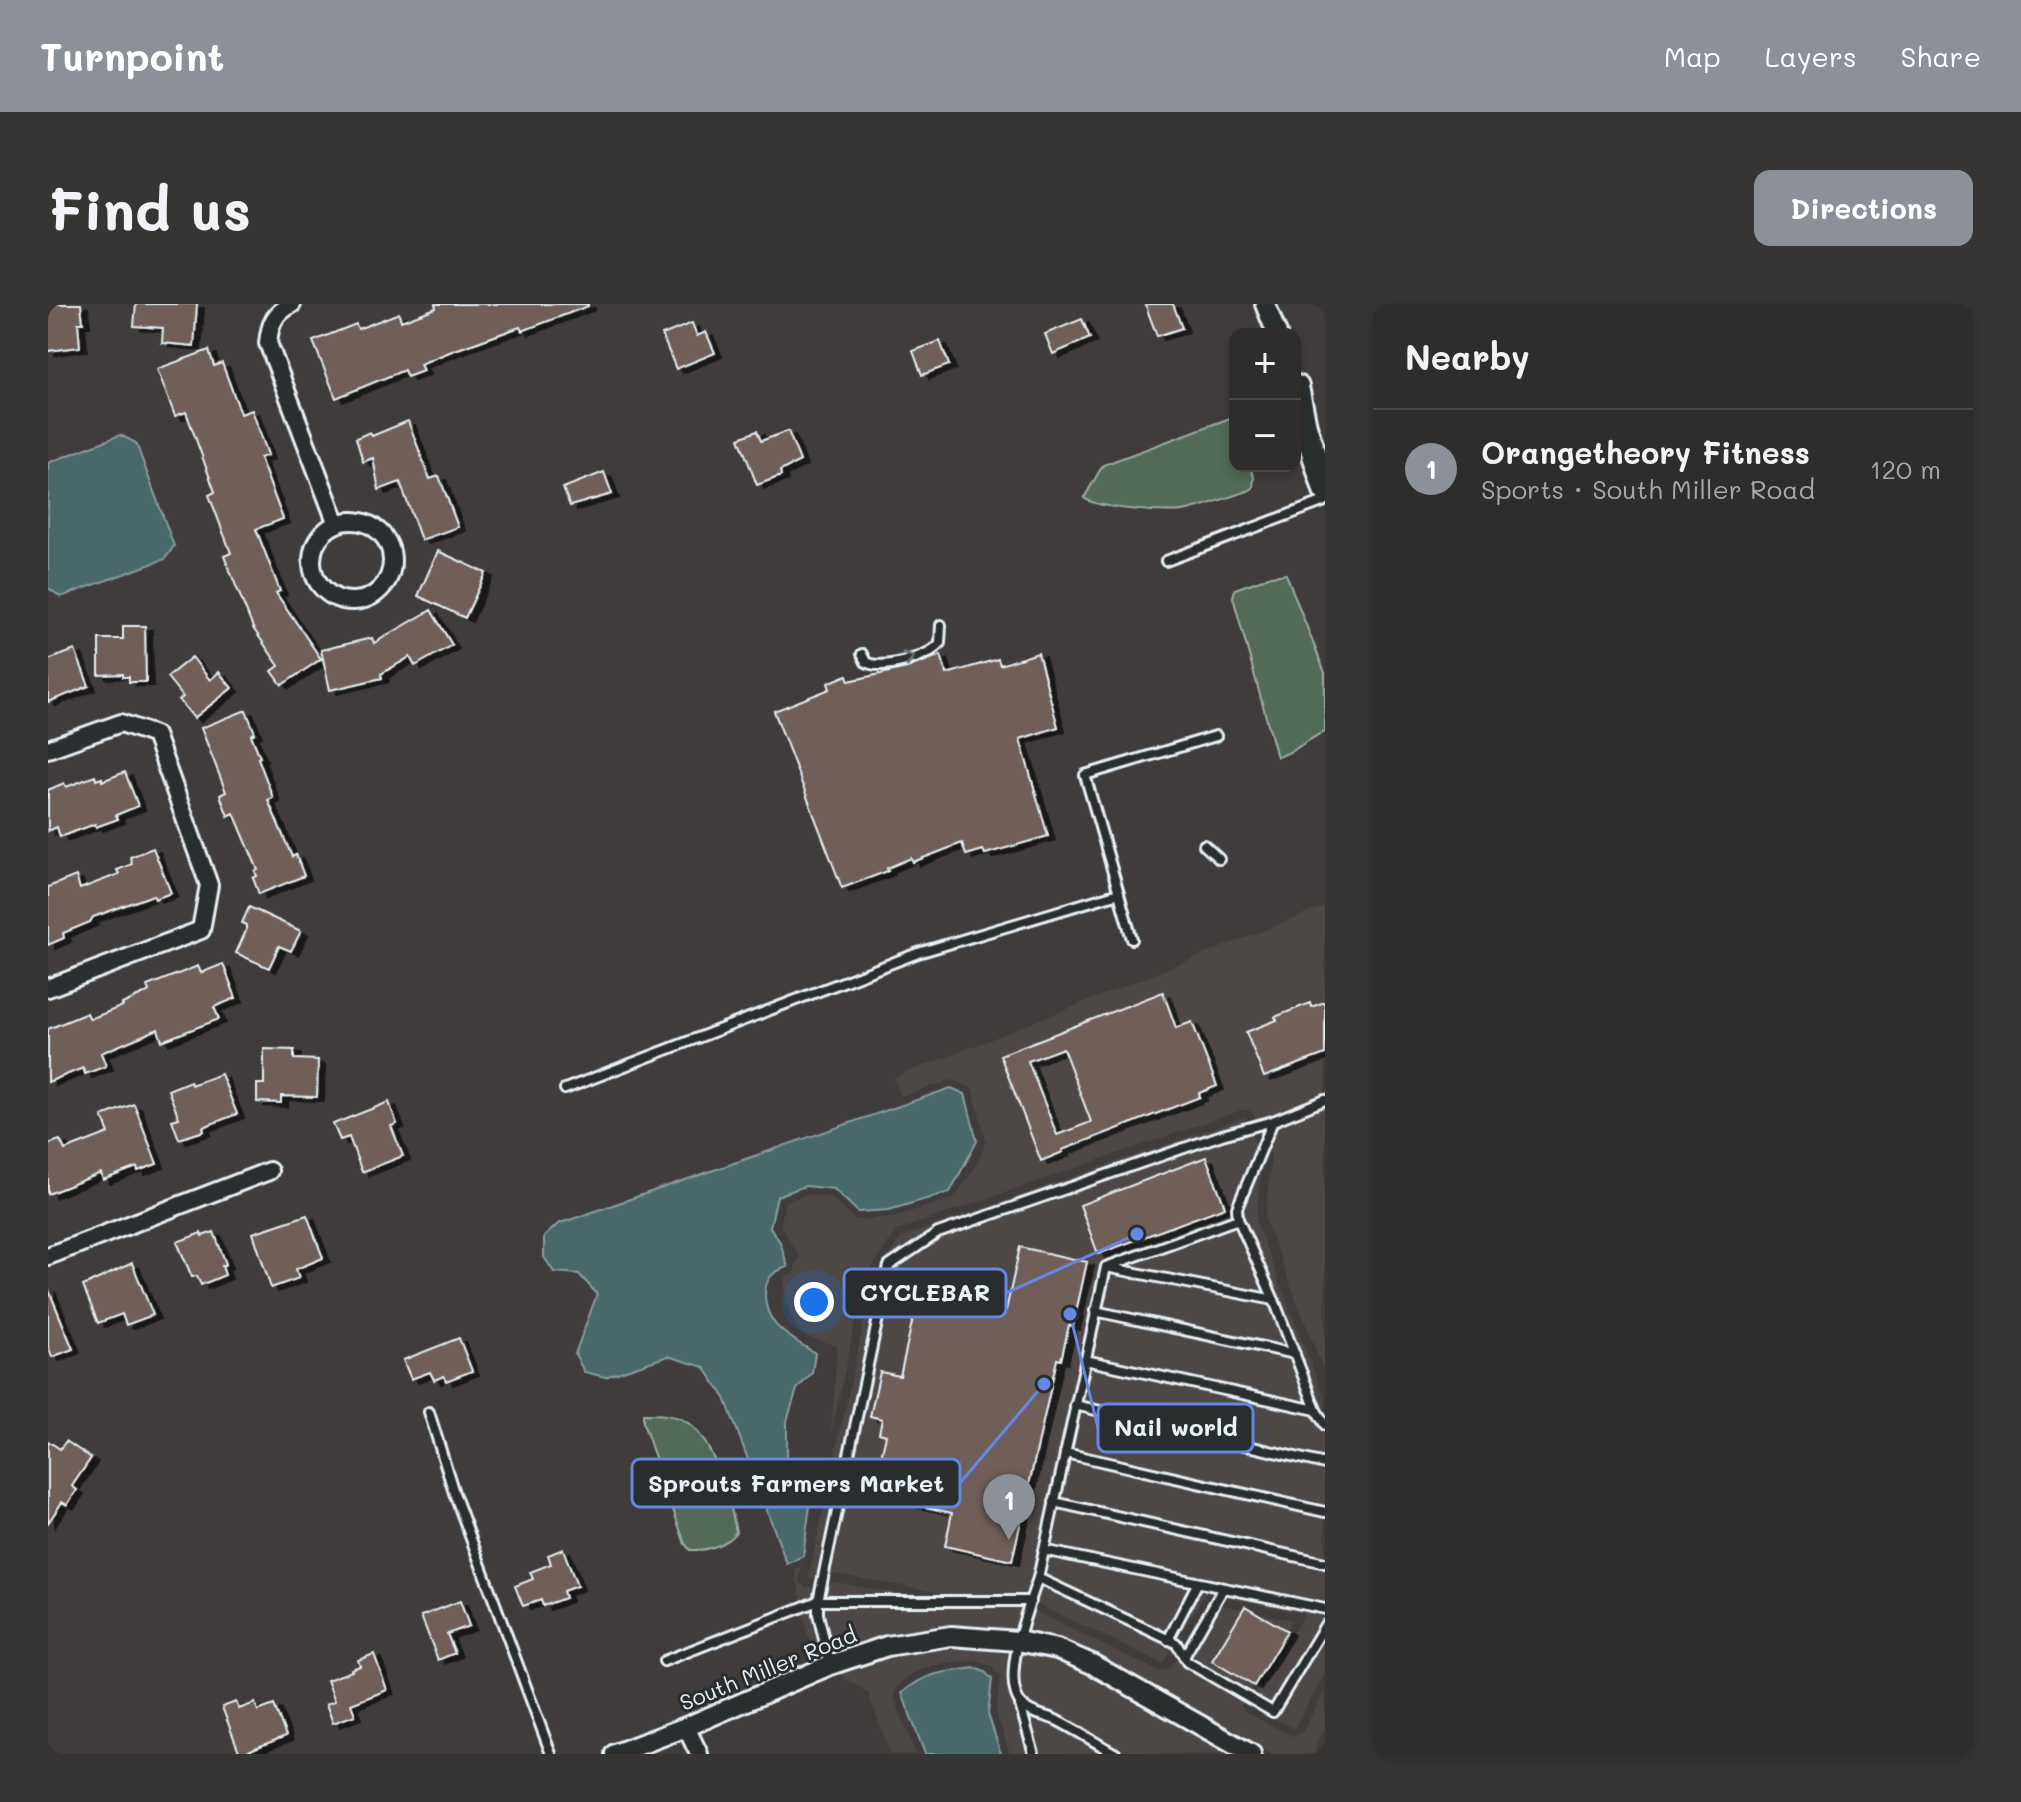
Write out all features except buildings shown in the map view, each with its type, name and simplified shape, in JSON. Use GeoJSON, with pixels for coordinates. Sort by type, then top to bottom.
{"type":"FeatureCollection","features":[{"type":"Feature","properties":{"kind":"main road"},"geometry":{"type":"LineString","coordinates":[[1301,395],[1325,447]]}},
{"type":"Feature","properties":{"kind":"main road"},"geometry":{"type":"LineString","coordinates":[[1299,400],[1325,490]]}},
{"type":"Feature","properties":{"kind":"street"},"geometry":{"type":"LineString","coordinates":[[292,304],[281,310],[270,323],[268,343],[337,524]]}},
{"type":"Feature","properties":{"kind":"street"},"geometry":{"type":"LineString","coordinates":[[1265,304],[1275,328]]}},
{"type":"Feature","properties":{"kind":"street"},"geometry":{"type":"LineString","coordinates":[[357,521],[367,524],[389,544],[392,554],[390,575],[379,592],[370,597],[351,602],[341,600],[317,582],[312,564],[315,544],[337,524],[357,521]]}},
{"type":"Feature","properties":{"kind":"street"},"geometry":{"type":"LineString","coordinates":[[48,749],[121,723],[155,735],[209,885],[201,930],[48,988]]}},
{"type":"Feature","properties":{"kind":"street"},"geometry":{"type":"LineString","coordinates":[[48,1256],[269,1171]]}},
{"type":"Feature","properties":{"kind":"street","name":"South Miller Road"},"geometry":{"type":"LineString","coordinates":[[615,1754],[830,1665],[887,1646],[951,1636],[1018,1641],[1057,1649],[1092,1664],[1251,1754]]}},
{"type":"Feature","properties":{"kind":"street"},"geometry":{"type":"LineString","coordinates":[[686,1727],[699,1754]]}},
{"type":"Feature","properties":{"kind":"lane"},"geometry":{"type":"LineString","coordinates":[[1166,561],[1325,501]]}},
{"type":"Feature","properties":{"kind":"lane"},"geometry":{"type":"LineString","coordinates":[[862,654],[866,662],[882,667],[931,651],[940,643],[941,625]]}},
{"type":"Feature","properties":{"kind":"lane"},"geometry":{"type":"LineString","coordinates":[[1132,939],[1085,775],[1216,736]]}},
{"type":"Feature","properties":{"kind":"lane"},"geometry":{"type":"LineString","coordinates":[[1204,845],[1219,859]]}},
{"type":"Feature","properties":{"kind":"lane"},"geometry":{"type":"LineString","coordinates":[[565,1089],[918,953],[1119,893]]}},
{"type":"Feature","properties":{"kind":"lane"},"geometry":{"type":"LineString","coordinates":[[830,1665],[818,1601],[889,1266],[938,1233],[1222,1135],[1273,1121],[1325,1100]]}},
{"type":"Feature","properties":{"kind":"lane"},"geometry":{"type":"LineString","coordinates":[[1273,1121],[1237,1208],[1238,1219],[1274,1300],[1316,1410],[1325,1425]]}},
{"type":"Feature","properties":{"kind":"lane"},"geometry":{"type":"LineString","coordinates":[[1106,1267],[1238,1219]]}},
{"type":"Feature","properties":{"kind":"lane"},"geometry":{"type":"LineString","coordinates":[[1106,1267],[1274,1300]]}},
{"type":"Feature","properties":{"kind":"lane"},"geometry":{"type":"LineString","coordinates":[[1034,1754],[1014,1690],[1018,1641],[1038,1578],[1106,1267]]}},
{"type":"Feature","properties":{"kind":"lane"},"geometry":{"type":"LineString","coordinates":[[1095,1311],[1295,1354]]}},
{"type":"Feature","properties":{"kind":"lane"},"geometry":{"type":"LineString","coordinates":[[1085,1360],[1316,1410]]}},
{"type":"Feature","properties":{"kind":"lane"},"geometry":{"type":"LineString","coordinates":[[1075,1405],[1325,1464]]}},
{"type":"Feature","properties":{"kind":"lane"},"geometry":{"type":"LineString","coordinates":[[429,1412],[454,1493],[551,1754]]}},
{"type":"Feature","properties":{"kind":"lane"},"geometry":{"type":"LineString","coordinates":[[1065,1453],[1325,1512]]}},
{"type":"Feature","properties":{"kind":"lane"},"geometry":{"type":"LineString","coordinates":[[1054,1502],[1325,1563]]}},
{"type":"Feature","properties":{"kind":"lane"},"geometry":{"type":"LineString","coordinates":[[1043,1550],[1325,1609]]}},
{"type":"Feature","properties":{"kind":"lane"},"geometry":{"type":"LineString","coordinates":[[1038,1578],[1176,1643],[1187,1662],[1273,1712],[1325,1625]]}},
{"type":"Feature","properties":{"kind":"lane"},"geometry":{"type":"LineString","coordinates":[[1168,1640],[1197,1584]]}},
{"type":"Feature","properties":{"kind":"lane"},"geometry":{"type":"LineString","coordinates":[[1184,1657],[1223,1589]]}},
{"type":"Feature","properties":{"kind":"lane"},"geometry":{"type":"LineString","coordinates":[[664,1661],[818,1601],[1031,1601]]}},
{"type":"Feature","properties":{"kind":"lane"},"geometry":{"type":"LineString","coordinates":[[1019,1703],[1028,1710],[1055,1719],[1116,1754]]}},
{"type":"Feature","properties":{"kind":"shaded area"},"geometry":{"type":"Polygon","coordinates":[[[1325,906],[1325,1374],[1265,1220],[1271,1157],[1253,1114],[1242,1110],[896,1231],[865,1278],[831,1435],[837,1346],[807,1337],[799,1332],[791,1318],[784,1278],[794,1272],[800,1257],[780,1225],[785,1202],[806,1194],[830,1197],[858,1220],[891,1217],[952,1199],[977,1163],[986,1141],[973,1090],[969,1087],[951,1080],[901,1097],[893,1078],[1325,906]]]}},
{"type":"Feature","properties":{"kind":"shaded area"},"geometry":{"type":"Polygon","coordinates":[[[1245,1117],[1262,1160],[1256,1222],[1325,1399],[1325,1674],[1294,1729],[1249,1704],[1304,1614],[1206,1593],[1162,1664],[1021,1596],[957,1596],[836,1574],[808,1579],[873,1279],[901,1237],[1245,1117]]]}},
{"type":"Feature","properties":{"kind":"shaded area"},"geometry":{"type":"Polygon","coordinates":[[[802,1565],[799,1581],[806,1587],[836,1582],[954,1604],[1018,1603],[1160,1672],[1170,1668],[1210,1602],[1292,1620],[1241,1706],[1244,1711],[1295,1737],[1302,1732],[1325,1691],[1325,1729],[1318,1740],[1315,1754],[1271,1754],[1097,1656],[1060,1640],[1020,1631],[950,1627],[884,1638],[824,1658],[807,1635],[795,1569],[802,1565]]]}},
{"type":"Feature","properties":{"kind":"shaded area"},"geometry":{"type":"Polygon","coordinates":[[[951,1645],[1016,1650],[1053,1658],[1086,1672],[1231,1754],[1010,1754],[996,1713],[1000,1677],[991,1666],[976,1661],[934,1665],[916,1672],[897,1687],[894,1696],[916,1754],[890,1754],[868,1693],[836,1672],[889,1656],[951,1645]]]}},
{"type":"Feature","properties":{"kind":"green space"},"geometry":{"type":"Polygon","coordinates":[[[1229,418],[1229,472],[1252,472],[1253,488],[1179,511],[1118,508],[1084,498],[1103,465],[1229,418]]]}},
{"type":"Feature","properties":{"kind":"green space"},"geometry":{"type":"Polygon","coordinates":[[[1286,574],[1325,673],[1325,732],[1277,757],[1233,597],[1235,589],[1286,574]]]}},
{"type":"Feature","properties":{"kind":"green space"},"geometry":{"type":"Polygon","coordinates":[[[643,1414],[681,1419],[695,1429],[704,1441],[719,1471],[734,1519],[736,1532],[727,1540],[696,1550],[690,1550],[685,1544],[643,1423],[643,1414]]]}},
{"type":"Feature","properties":{"kind":"water"},"geometry":{"type":"Polygon","coordinates":[[[120,435],[136,443],[174,546],[165,559],[61,597],[48,588],[48,463],[120,435]]]}},
{"type":"Feature","properties":{"kind":"water"},"geometry":{"type":"Polygon","coordinates":[[[951,1088],[965,1094],[977,1141],[950,1192],[889,1210],[858,1212],[834,1189],[805,1186],[777,1196],[770,1227],[780,1242],[788,1267],[774,1273],[769,1279],[766,1304],[780,1329],[815,1353],[812,1373],[797,1389],[787,1421],[787,1461],[800,1469],[813,1484],[803,1556],[787,1564],[725,1398],[704,1367],[668,1356],[605,1377],[584,1372],[575,1354],[597,1294],[579,1274],[554,1272],[544,1257],[544,1237],[558,1224],[951,1088]]]}},
{"type":"Feature","properties":{"kind":"water"},"geometry":{"type":"Polygon","coordinates":[[[975,1668],[992,1679],[988,1714],[1001,1754],[925,1754],[902,1693],[927,1677],[975,1668]]]}},
{"type":"Feature","properties":{"kind":"place","name":"CYCLEBAR"},"geometry":{"type":"Point","coordinates":[1137,1234]}},
{"type":"Feature","properties":{"kind":"place","name":"Nail world"},"geometry":{"type":"Point","coordinates":[1070,1314]}},
{"type":"Feature","properties":{"kind":"place","name":"Sprouts Farmers Market"},"geometry":{"type":"Point","coordinates":[1044,1384]}},
{"type":"Feature","properties":{"kind":"place","name":"Orangetheory Fitness"},"geometry":{"type":"Point","coordinates":[1009,1540]}}]}
